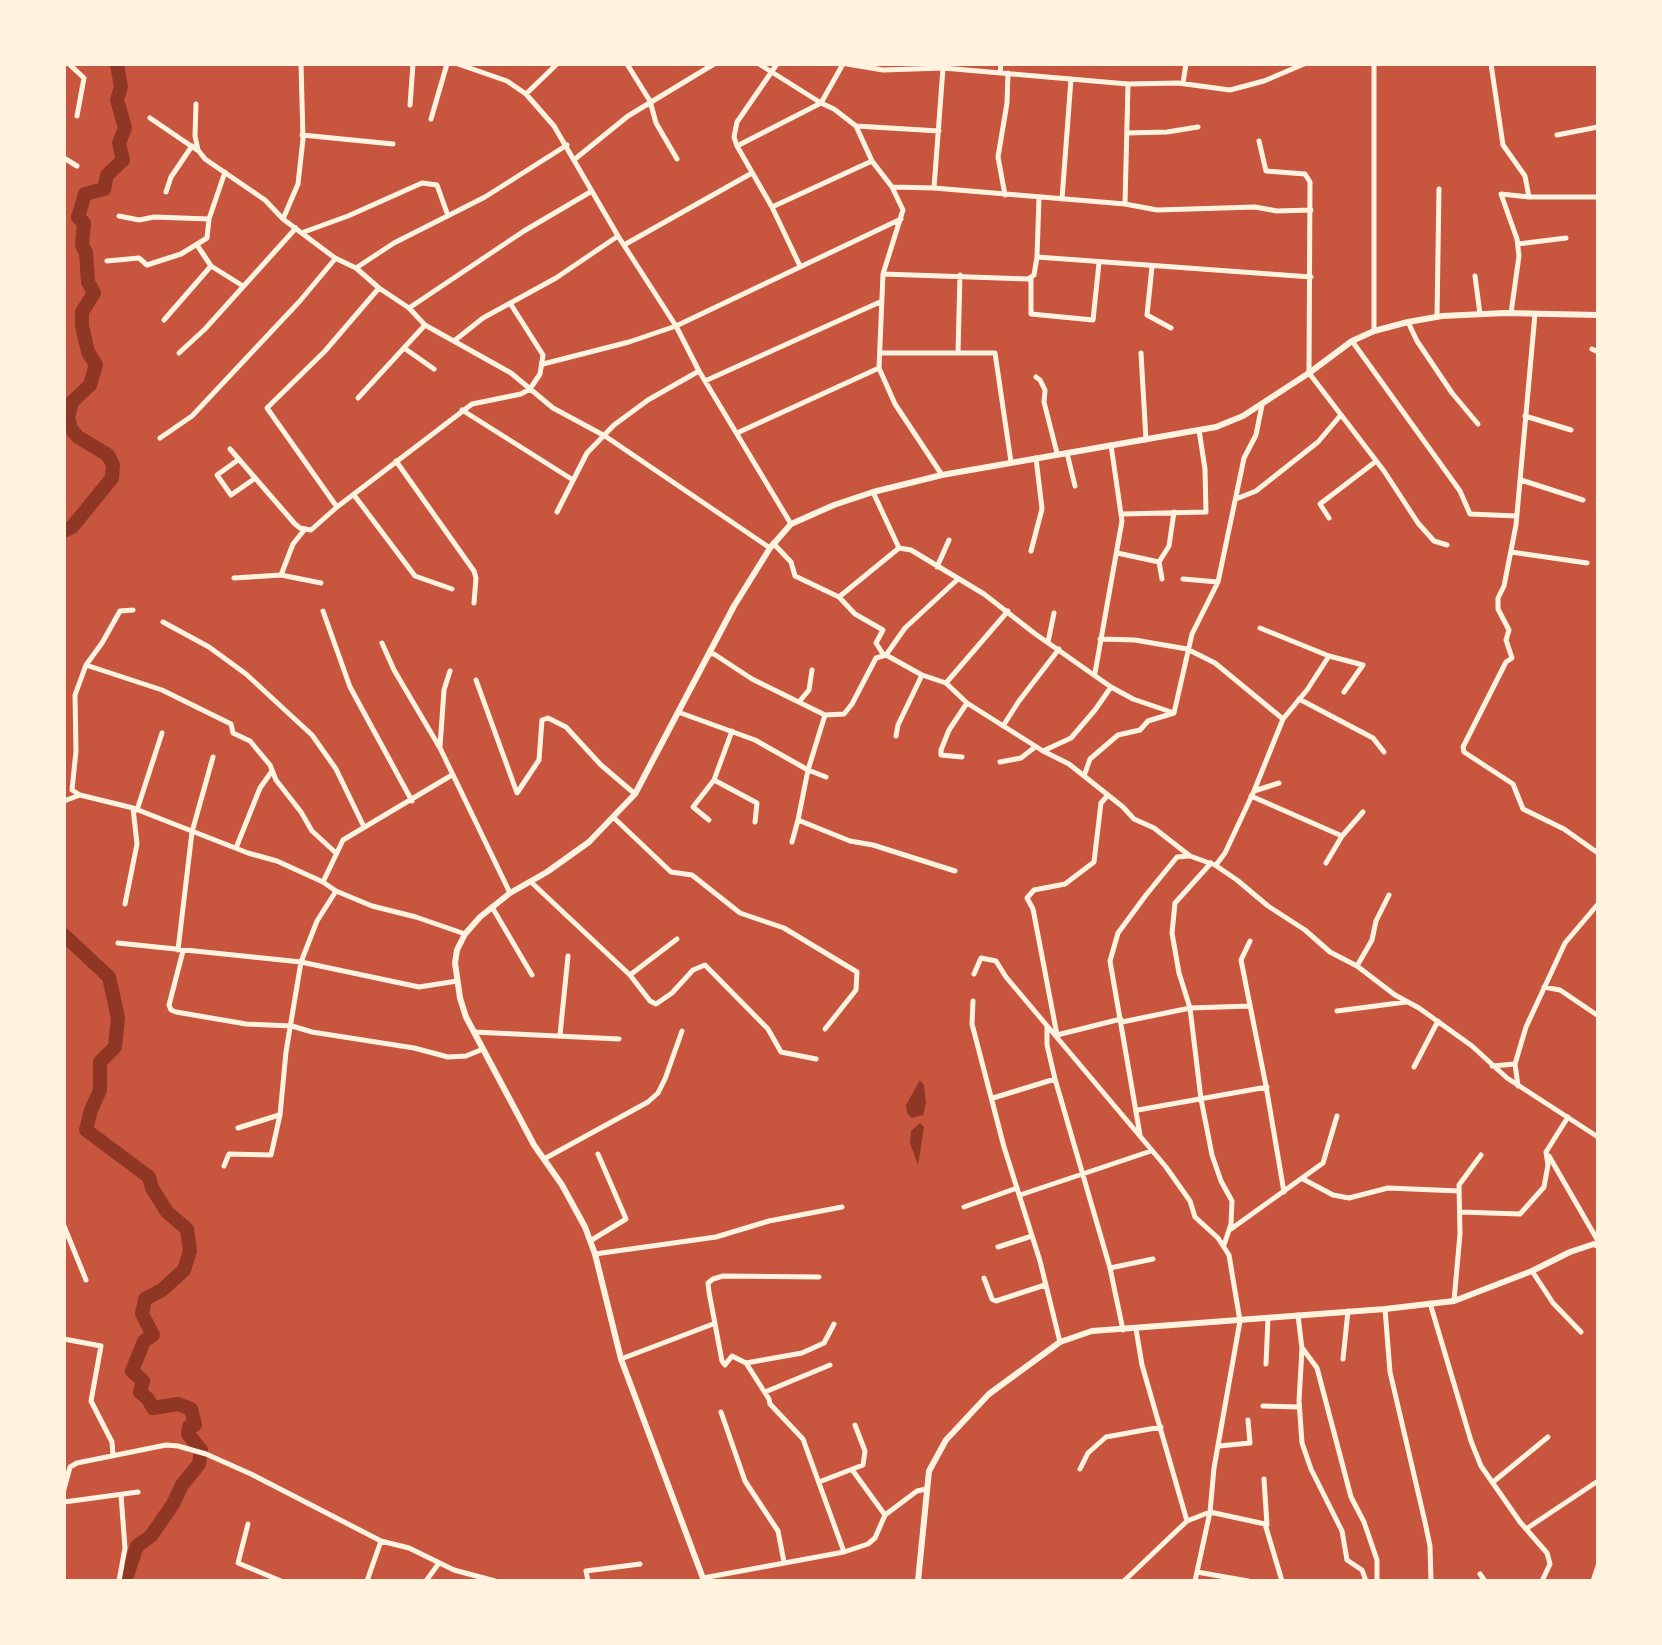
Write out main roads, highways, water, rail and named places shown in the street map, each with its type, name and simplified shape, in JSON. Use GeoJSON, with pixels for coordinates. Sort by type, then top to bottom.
{"type":"FeatureCollection","features":[{"type":"Feature","properties":{"kind":"waterway"},"geometry":{"type":"LineString","coordinates":[[114,64],[118,78]]}},
{"type":"Feature","properties":{"kind":"waterway"},"geometry":{"type":"LineString","coordinates":[[64,531],[72,527],[112,478],[113,465],[108,455],[78,437],[71,429],[68,417],[72,402],[90,385],[96,365],[88,352],[82,326],[82,312],[94,293],[88,282],[86,253],[82,245],[84,223],[78,217],[85,194],[104,189],[107,175],[123,160],[119,143],[125,128],[117,100],[121,87],[117,64]]}},
{"type":"Feature","properties":{"kind":"waterway"},"geometry":{"type":"LineString","coordinates":[[64,935],[109,977],[118,1018],[115,1047],[100,1062],[100,1090],[86,1130],[149,1177],[167,1212],[187,1229],[190,1251],[184,1270],[162,1290],[145,1299],[142,1314],[153,1335],[144,1341],[132,1371],[143,1381],[140,1392],[153,1408],[178,1404],[191,1409],[195,1425],[189,1427],[188,1434],[201,1450],[199,1464],[182,1485],[151,1536],[137,1546],[125,1581]]}}]}
